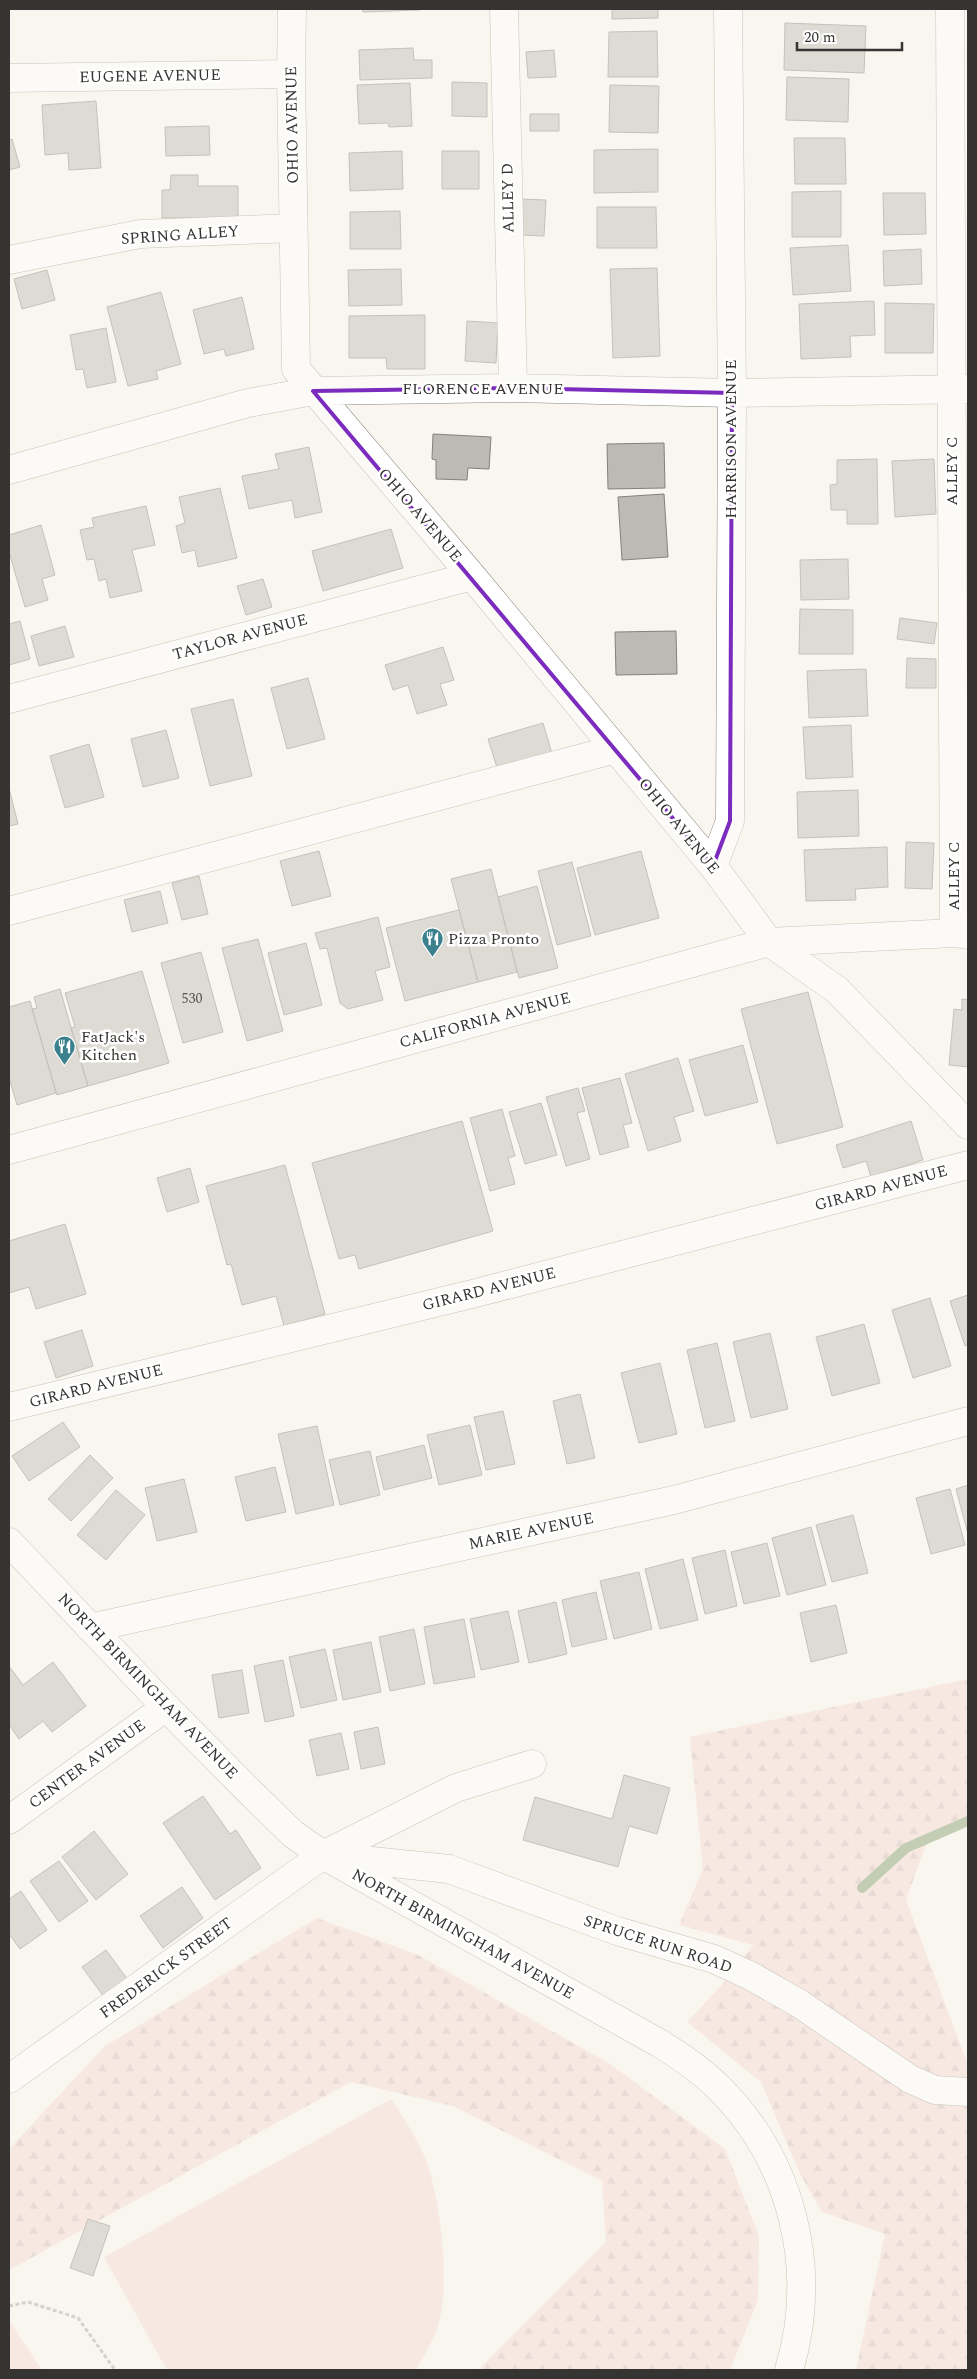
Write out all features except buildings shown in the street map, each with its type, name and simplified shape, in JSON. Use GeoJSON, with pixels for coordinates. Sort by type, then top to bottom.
{"type":"FeatureCollection","features":[{"type":"Feature","properties":{"kind":"street","name":"OHIO AVENUE"},"geometry":{"type":"LineString","coordinates":[[292,9],[291,74],[296,369],[472,576],[713,866],[769,942],[837,990],[968,1125]]}},
{"type":"Feature","properties":{"kind":"street","name":"ALLEY D"},"geometry":{"type":"LineString","coordinates":[[504,9],[513,388]]}},
{"type":"Feature","properties":{"kind":"street","name":"HARRISON AVENUE"},"geometry":{"type":"LineString","coordinates":[[713,866],[730,821],[732,393],[728,9]]}},
{"type":"Feature","properties":{"kind":"street","name":"ALLEY C"},"geometry":{"type":"LineString","coordinates":[[950,9],[960,389],[961,934]]}},
{"type":"Feature","properties":{"kind":"street","name":"EUGENE AVENUE"},"geometry":{"type":"LineString","coordinates":[[9,78],[291,74]]}},
{"type":"Feature","properties":{"kind":"street","name":"SPRING ALLEY"},"geometry":{"type":"LineString","coordinates":[[9,260],[140,234],[294,228]]}},
{"type":"Feature","properties":{"kind":"street","name":"FLORENCE AVENUE"},"geometry":{"type":"LineString","coordinates":[[9,470],[248,403],[313,391],[513,388],[732,393],[960,389]]}},
{"type":"Feature","properties":{"kind":"street","name":"TAYLOR AVENUE"},"geometry":{"type":"LineString","coordinates":[[9,699],[472,576]]}},
{"type":"Feature","properties":{"kind":"street"},"geometry":{"type":"LineString","coordinates":[[9,912],[616,749]]}},
{"type":"Feature","properties":{"kind":"street","name":"CALIFORNIA AVENUE"},"geometry":{"type":"LineString","coordinates":[[9,1150],[769,942],[961,934]]}},
{"type":"Feature","properties":{"kind":"street","name":"GIRARD AVENUE"},"geometry":{"type":"LineString","coordinates":[[9,1407],[476,1293],[968,1165]]}},
{"type":"Feature","properties":{"kind":"street","name":"MARIE AVENUE"},"geometry":{"type":"LineString","coordinates":[[90,1628],[674,1500],[968,1420]]}},
{"type":"Feature","properties":{"kind":"street","name":"NORTH BIRMINGHAM AVENUE"},"geometry":{"type":"LineString","coordinates":[[9,1542],[166,1708],[293,1834],[323,1855],[659,2043],[690,2063],[717,2086],[742,2113],[762,2143],[779,2175],[791,2210],[799,2245],[802,2281],[801,2316],[789,2370]]}},
{"type":"Feature","properties":{"kind":"street","name":"CENTER AVENUE"},"geometry":{"type":"LineString","coordinates":[[9,1820],[166,1708]]}},
{"type":"Feature","properties":{"kind":"street","name":"FREDERICK STREET"},"geometry":{"type":"LineString","coordinates":[[9,2079],[323,1855],[456,1788],[532,1764]]}},
{"type":"Feature","properties":{"kind":"street","name":"SPRUCE RUN ROAD"},"geometry":{"type":"LineString","coordinates":[[323,1855],[449,1869],[617,1931],[714,1959],[751,1976],[800,2004],[910,2079],[935,2090],[968,2092]]}},
{"type":"Feature","properties":{"kind":"path"},"geometry":{"type":"LineString","coordinates":[[9,2306],[28,2302],[78,2318],[115,2370]]}},
{"type":"Feature","properties":{"kind":"highlighted area"},"geometry":{"type":"Polygon","coordinates":[[[513,388],[732,393],[730,821],[713,866],[313,391],[513,388]]]}},
{"type":"Feature","properties":{"kind":"green space"},"geometry":{"type":"Polygon","coordinates":[[[968,1679],[968,1823],[930,1833],[906,1900],[968,2065],[968,2370],[856,2370],[885,2234],[822,2212],[799,2172],[761,2082],[687,2022],[721,1986],[753,1945],[679,1925],[703,1869],[690,1737],[968,1679]]]}},
{"type":"Feature","properties":{"kind":"green space"},"geometry":{"type":"Polygon","coordinates":[[[317,1918],[418,1955],[610,2064],[725,2149],[759,2236],[758,2300],[730,2370],[478,2370],[606,2242],[602,2181],[453,2106],[351,2082],[9,2270],[9,2149],[105,2046],[317,1918]]]}},
{"type":"Feature","properties":{"kind":"green space"},"geometry":{"type":"Polygon","coordinates":[[[391,2099],[407,2123],[425,2157],[437,2203],[443,2247],[444,2270],[441,2312],[435,2334],[416,2370],[167,2370],[104,2257],[391,2099]]]}},
{"type":"Feature","properties":{"kind":"green space"},"geometry":{"type":"Polygon","coordinates":[[[9,2320],[42,2370],[9,2370],[9,2320]]]}},
{"type":"Feature","properties":{"kind":"waterway"},"geometry":{"type":"LineString","coordinates":[[862,1888],[906,1848],[968,1821]]}},
{"type":"Feature","properties":{"kind":"place","name":"Pizza Pronto"},"geometry":{"type":"Point","coordinates":[432,958]}},
{"type":"Feature","properties":{"kind":"place","name":"FatJack's Kitchen"},"geometry":{"type":"Point","coordinates":[65,1065]}}]}
